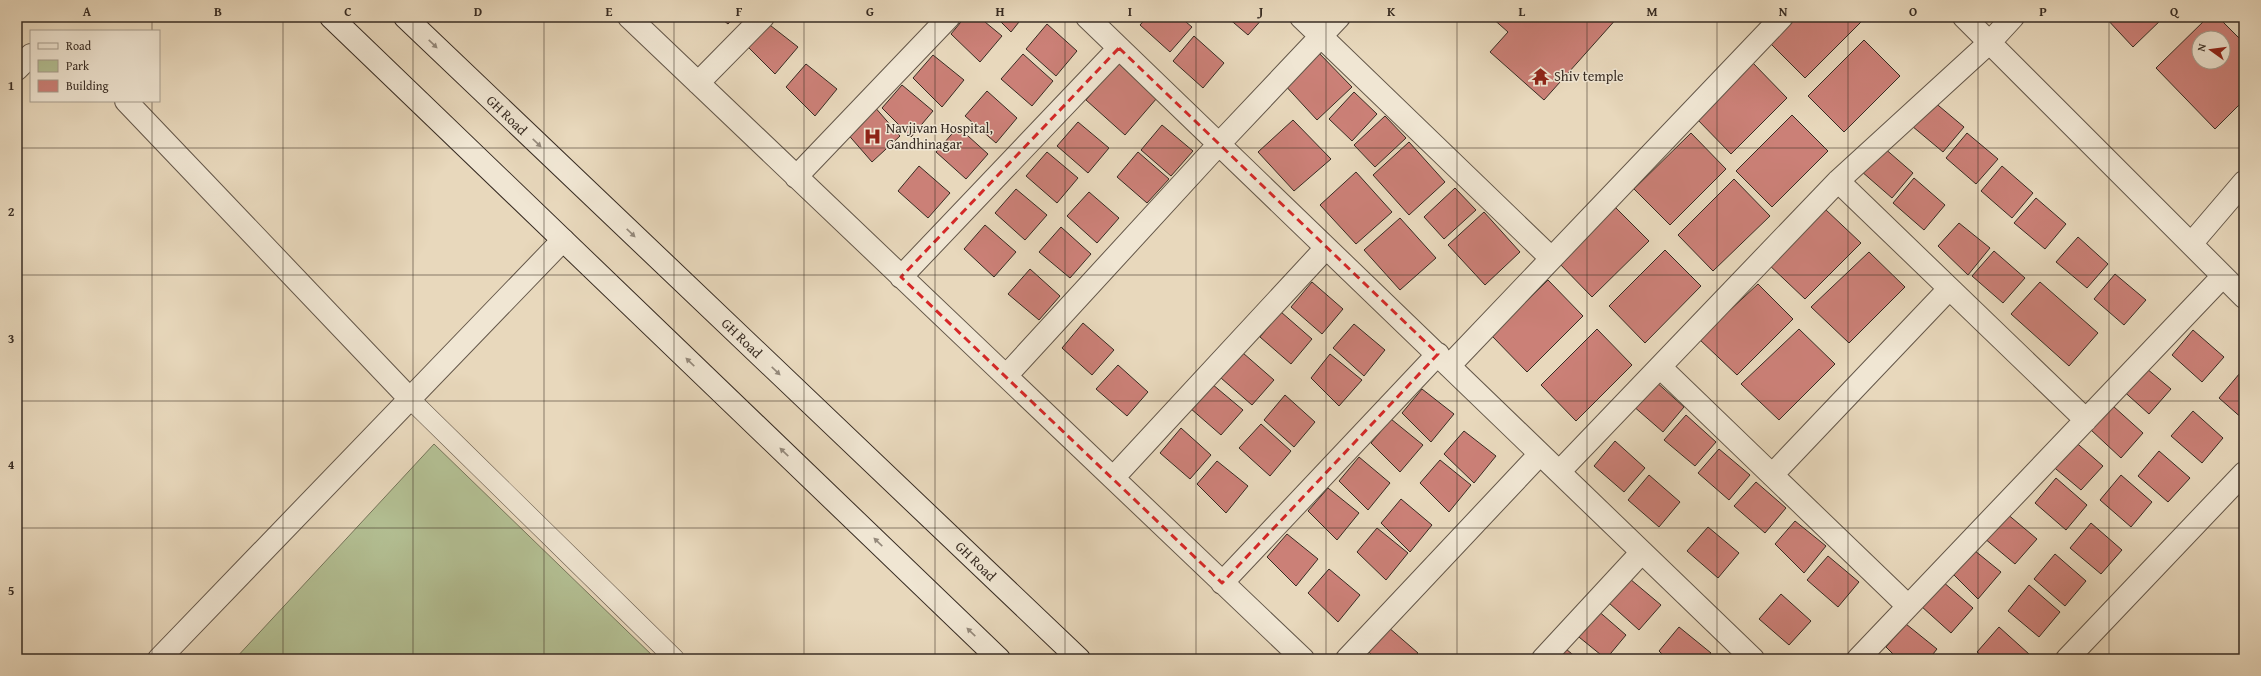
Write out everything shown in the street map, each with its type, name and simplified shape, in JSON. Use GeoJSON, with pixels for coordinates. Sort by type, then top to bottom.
{"type":"FeatureCollection","features":[{"type":"Feature","properties":{"kind":"street"},"geometry":{"type":"LineString","coordinates":[[331,17],[999,659]]}},
{"type":"Feature","properties":{"kind":"street","name":"GH Road"},"geometry":{"type":"LineString","coordinates":[[405,17],[1078,659]]}},
{"type":"Feature","properties":{"kind":"street"},"geometry":{"type":"LineString","coordinates":[[629,17],[1303,659]]}},
{"type":"Feature","properties":{"kind":"street"},"geometry":{"type":"LineString","coordinates":[[698,83],[763,17]]}},
{"type":"Feature","properties":{"kind":"street"},"geometry":{"type":"LineString","coordinates":[[796,177],[949,17]]}},
{"type":"Feature","properties":{"kind":"street"},"geometry":{"type":"LineString","coordinates":[[1087,17],[1750,658]]}},
{"type":"Feature","properties":{"kind":"street"},"geometry":{"type":"LineString","coordinates":[[1301,17],[1551,258]]}},
{"type":"Feature","properties":{"kind":"street"},"geometry":{"type":"LineString","coordinates":[[1006,376],[1219,144],[1339,17]]}},
{"type":"Feature","properties":{"kind":"street"},"geometry":{"type":"LineString","coordinates":[[1222,583],[1443,360],[1551,258],[1782,17]]}},
{"type":"Feature","properties":{"kind":"street"},"geometry":{"type":"LineString","coordinates":[[1964,17],[2244,297]]}},
{"type":"Feature","properties":{"kind":"street"},"geometry":{"type":"LineString","coordinates":[[1559,472],[1838,181],[1990,42],[2013,17]]}},
{"type":"Feature","properties":{"kind":"street"},"geometry":{"type":"LineString","coordinates":[[901,277],[1119,48]]}},
{"type":"Feature","properties":{"kind":"street"},"geometry":{"type":"LineString","coordinates":[[17,69],[30,56]]}},
{"type":"Feature","properties":{"kind":"street"},"geometry":{"type":"LineString","coordinates":[[127,102],[410,399]]}},
{"type":"Feature","properties":{"kind":"street"},"geometry":{"type":"LineString","coordinates":[[1838,181],[2086,420]]}},
{"type":"Feature","properties":{"kind":"street"},"geometry":{"type":"LineString","coordinates":[[2191,244],[2244,182]]}},
{"type":"Feature","properties":{"kind":"street"},"geometry":{"type":"LineString","coordinates":[[159,659],[563,240]]}},
{"type":"Feature","properties":{"kind":"street"},"geometry":{"type":"LineString","coordinates":[[1113,478],[1326,248]]}},
{"type":"Feature","properties":{"kind":"street"},"geometry":{"type":"LineString","coordinates":[[1858,659],[2223,276]]}},
{"type":"Feature","properties":{"kind":"street"},"geometry":{"type":"LineString","coordinates":[[1772,475],[1949,289]]}},
{"type":"Feature","properties":{"kind":"street"},"geometry":{"type":"LineString","coordinates":[[1660,367],[1908,606]]}},
{"type":"Feature","properties":{"kind":"street"},"geometry":{"type":"LineString","coordinates":[[1347,659],[1540,454]]}},
{"type":"Feature","properties":{"kind":"street"},"geometry":{"type":"LineString","coordinates":[[2067,659],[2244,473]]}},
{"type":"Feature","properties":{"kind":"street"},"geometry":{"type":"LineString","coordinates":[[1543,659],[1642,552]]}},
{"type":"Feature","properties":{"kind":"lane"},"geometry":{"type":"LineString","coordinates":[[410,399],[675,659]]}},
{"type":"Feature","properties":{"kind":"highlighted area"},"geometry":{"type":"Polygon","coordinates":[[[1119,48],[1438,354],[1222,583],[901,277],[1119,48]]]}},
{"type":"Feature","properties":{"kind":"green space"},"geometry":{"type":"Polygon","coordinates":[[[434,444],[656,659],[235,659],[434,444]]]}},
{"type":"Feature","properties":{"kind":"building"},"geometry":{"type":"Polygon","coordinates":[[[719,17],[734,17],[728,24],[719,17]]]}},
{"type":"Feature","properties":{"kind":"building"},"geometry":{"type":"Polygon","coordinates":[[[965,17],[979,17],[1002,36],[980,62],[951,34],[965,17]]]}},
{"type":"Feature","properties":{"kind":"building"},"geometry":{"type":"Polygon","coordinates":[[[996,17],[1023,17],[1011,32],[996,17]]]}},
{"type":"Feature","properties":{"kind":"building"},"geometry":{"type":"Polygon","coordinates":[[[1147,17],[1180,17],[1192,27],[1170,52],[1140,25],[1147,17]]]}},
{"type":"Feature","properties":{"kind":"building"},"geometry":{"type":"Polygon","coordinates":[[[1227,17],[1264,17],[1248,35],[1227,17]]]}},
{"type":"Feature","properties":{"kind":"building","name":"Shiv temple"},"geometry":{"type":"Polygon","coordinates":[[[1491,17],[1618,17],[1544,100],[1490,52],[1508,32],[1491,17]]]}},
{"type":"Feature","properties":{"kind":"building"},"geometry":{"type":"Polygon","coordinates":[[[1794,17],[1857,17],[1861,22],[1805,78],[1769,42],[1794,17]]]}},
{"type":"Feature","properties":{"kind":"building"},"geometry":{"type":"Polygon","coordinates":[[[2105,17],[2164,17],[2133,47],[2105,17]]]}},
{"type":"Feature","properties":{"kind":"building"},"geometry":{"type":"Polygon","coordinates":[[[2208,17],[2218,17],[2231,30],[2195,30],[2208,17]]]}},
{"type":"Feature","properties":{"kind":"building"},"geometry":{"type":"Polygon","coordinates":[[[766,22],[798,47],[775,74],[746,45],[766,22]]]}},
{"type":"Feature","properties":{"kind":"building"},"geometry":{"type":"Polygon","coordinates":[[[1047,24],[1077,51],[1056,76],[1026,49],[1047,24]]]}},
{"type":"Feature","properties":{"kind":"building"},"geometry":{"type":"Polygon","coordinates":[[[2231,30],[2244,43],[2244,100],[2215,129],[2156,68],[2191,34],[2191,70],[2231,70],[2231,30]]]}},
{"type":"Feature","properties":{"kind":"building"},"geometry":{"type":"Polygon","coordinates":[[[1194,36],[1224,63],[1203,88],[1173,61],[1194,36]]]}},
{"type":"Feature","properties":{"kind":"building"},"geometry":{"type":"Polygon","coordinates":[[[1864,40],[1900,76],[1844,132],[1808,96],[1864,40]]]}},
{"type":"Feature","properties":{"kind":"building"},"geometry":{"type":"Polygon","coordinates":[[[1316,50],[1352,87],[1317,120],[1282,82],[1316,50]]]}},
{"type":"Feature","properties":{"kind":"building"},"geometry":{"type":"Polygon","coordinates":[[[1023,54],[1053,81],[1032,106],[1001,79],[1023,54]]]}},
{"type":"Feature","properties":{"kind":"building"},"geometry":{"type":"Polygon","coordinates":[[[933,55],[964,80],[942,107],[913,78],[933,55]]]}},
{"type":"Feature","properties":{"kind":"building"},"geometry":{"type":"Polygon","coordinates":[[[1752,62],[1787,98],[1731,154],[1696,118],[1752,62]]]}},
{"type":"Feature","properties":{"kind":"building"},"geometry":{"type":"Polygon","coordinates":[[[1118,63],[1157,98],[1125,135],[1086,100],[1118,63]]]}},
{"type":"Feature","properties":{"kind":"building"},"geometry":{"type":"Polygon","coordinates":[[[806,64],[837,89],[815,116],[786,87],[806,64]]]}},
{"type":"Feature","properties":{"kind":"building"},"geometry":{"type":"Polygon","coordinates":[[[902,85],[933,111],[911,137],[882,108],[902,85]]]}},
{"type":"Feature","properties":{"kind":"building"},"geometry":{"type":"Polygon","coordinates":[[[987,91],[1017,118],[996,143],[965,116],[987,91]]]}},
{"type":"Feature","properties":{"kind":"building"},"geometry":{"type":"Polygon","coordinates":[[[1354,92],[1377,114],[1352,141],[1329,119],[1354,92]]]}},
{"type":"Feature","properties":{"kind":"building"},"geometry":{"type":"Polygon","coordinates":[[[1933,101],[1964,127],[1943,152],[1912,126],[1933,101]]]}},
{"type":"Feature","properties":{"kind":"building"},"geometry":{"type":"Polygon","coordinates":[[[873,105],[900,136],[872,162],[845,131],[873,105]]]}},
{"type":"Feature","properties":{"kind":"building"},"geometry":{"type":"Polygon","coordinates":[[[1792,115],[1828,151],[1772,207],[1736,171],[1792,115]]]}},
{"type":"Feature","properties":{"kind":"building"},"geometry":{"type":"Polygon","coordinates":[[[1385,116],[1406,138],[1375,167],[1354,145],[1385,116]]]}},
{"type":"Feature","properties":{"kind":"building"},"geometry":{"type":"Polygon","coordinates":[[[1293,120],[1331,159],[1294,191],[1258,152],[1293,120]]]}},
{"type":"Feature","properties":{"kind":"building"},"geometry":{"type":"Polygon","coordinates":[[[1078,122],[1109,148],[1088,173],[1057,146],[1078,122]]]}},
{"type":"Feature","properties":{"kind":"building"},"geometry":{"type":"Polygon","coordinates":[[[1162,125],[1193,151],[1171,176],[1141,150],[1162,125]]]}},
{"type":"Feature","properties":{"kind":"building"},"geometry":{"type":"Polygon","coordinates":[[[958,127],[988,154],[966,179],[936,152],[958,127]]]}},
{"type":"Feature","properties":{"kind":"building"},"geometry":{"type":"Polygon","coordinates":[[[1691,133],[1726,169],[1670,225],[1634,189],[1691,133]]]}},
{"type":"Feature","properties":{"kind":"building"},"geometry":{"type":"Polygon","coordinates":[[[1967,133],[1998,159],[1976,184],[1946,158],[1967,133]]]}},
{"type":"Feature","properties":{"kind":"building"},"geometry":{"type":"Polygon","coordinates":[[[1409,142],[1445,182],[1409,215],[1373,175],[1409,142]]]}},
{"type":"Feature","properties":{"kind":"building"},"geometry":{"type":"Polygon","coordinates":[[[1883,147],[1913,173],[1892,198],[1861,171],[1883,147]]]}},
{"type":"Feature","properties":{"kind":"building"},"geometry":{"type":"Polygon","coordinates":[[[1047,152],[1078,178],[1057,203],[1026,176],[1047,152]]]}},
{"type":"Feature","properties":{"kind":"building"},"geometry":{"type":"Polygon","coordinates":[[[1138,152],[1169,179],[1147,203],[1117,177],[1138,152]]]}},
{"type":"Feature","properties":{"kind":"building"},"geometry":{"type":"Polygon","coordinates":[[[919,166],[950,193],[928,218],[898,191],[919,166]]]}},
{"type":"Feature","properties":{"kind":"building"},"geometry":{"type":"Polygon","coordinates":[[[2002,166],[2033,193],[2012,218],[1981,191],[2002,166]]]}},
{"type":"Feature","properties":{"kind":"building"},"geometry":{"type":"Polygon","coordinates":[[[1356,172],[1392,212],[1356,244],[1320,205],[1356,172]]]}},
{"type":"Feature","properties":{"kind":"building"},"geometry":{"type":"Polygon","coordinates":[[[1914,178],[1945,205],[1924,230],[1893,203],[1914,178]]]}},
{"type":"Feature","properties":{"kind":"building"},"geometry":{"type":"Polygon","coordinates":[[[1734,179],[1770,216],[1713,271],[1678,235],[1734,179]]]}},
{"type":"Feature","properties":{"kind":"building"},"geometry":{"type":"Polygon","coordinates":[[[1455,188],[1476,210],[1444,239],[1424,217],[1455,188]]]}},
{"type":"Feature","properties":{"kind":"building"},"geometry":{"type":"Polygon","coordinates":[[[1016,189],[1047,215],[1025,240],[995,213],[1016,189]]]}},
{"type":"Feature","properties":{"kind":"building"},"geometry":{"type":"Polygon","coordinates":[[[1089,192],[1119,218],[1097,243],[1067,216],[1089,192]]]}},
{"type":"Feature","properties":{"kind":"building"},"geometry":{"type":"Polygon","coordinates":[[[2036,198],[2066,224],[2045,249],[2014,223],[2036,198]]]}},
{"type":"Feature","properties":{"kind":"building"},"geometry":{"type":"Polygon","coordinates":[[[1613,205],[1649,241],[1592,297],[1557,261],[1613,205]]]}},
{"type":"Feature","properties":{"kind":"building"},"geometry":{"type":"Polygon","coordinates":[[[1825,209],[1861,243],[1805,299],[1767,263],[1825,209]]]}},
{"type":"Feature","properties":{"kind":"building"},"geometry":{"type":"Polygon","coordinates":[[[1484,212],[1520,252],[1485,285],[1448,245],[1484,212]]]}},
{"type":"Feature","properties":{"kind":"building"},"geometry":{"type":"Polygon","coordinates":[[[1400,218],[1436,258],[1400,290],[1364,250],[1400,218]]]}},
{"type":"Feature","properties":{"kind":"building"},"geometry":{"type":"Polygon","coordinates":[[[1959,223],[1990,248],[1968,275],[1938,246],[1959,223]]]}},
{"type":"Feature","properties":{"kind":"building"},"geometry":{"type":"Polygon","coordinates":[[[985,225],[1016,252],[994,277],[964,249],[985,225]]]}},
{"type":"Feature","properties":{"kind":"building"},"geometry":{"type":"Polygon","coordinates":[[[1061,227],[1091,254],[1070,278],[1039,252],[1061,227]]]}},
{"type":"Feature","properties":{"kind":"building"},"geometry":{"type":"Polygon","coordinates":[[[2078,237],[2108,264],[2087,288],[2056,262],[2078,237]]]}},
{"type":"Feature","properties":{"kind":"building"},"geometry":{"type":"Polygon","coordinates":[[[1665,250],[1701,286],[1645,343],[1609,306],[1665,250]]]}},
{"type":"Feature","properties":{"kind":"building"},"geometry":{"type":"Polygon","coordinates":[[[1994,251],[2025,278],[2003,303],[1972,276],[1994,251]]]}},
{"type":"Feature","properties":{"kind":"building"},"geometry":{"type":"Polygon","coordinates":[[[1869,252],[1905,287],[1849,343],[1811,307],[1869,252]]]}},
{"type":"Feature","properties":{"kind":"building"},"geometry":{"type":"Polygon","coordinates":[[[1030,269],[1060,296],[1039,320],[1008,294],[1030,269]]]}},
{"type":"Feature","properties":{"kind":"building"},"geometry":{"type":"Polygon","coordinates":[[[2115,274],[2146,300],[2124,325],[2094,299],[2115,274]]]}},
{"type":"Feature","properties":{"kind":"building"},"geometry":{"type":"Polygon","coordinates":[[[1548,280],[1583,316],[1527,372],[1492,336],[1548,280]]]}},
{"type":"Feature","properties":{"kind":"building"},"geometry":{"type":"Polygon","coordinates":[[[1312,282],[1343,309],[1322,334],[1291,307],[1312,282]]]}},
{"type":"Feature","properties":{"kind":"building"},"geometry":{"type":"Polygon","coordinates":[[[2040,282],[2098,333],[2069,366],[2011,314],[2040,282]]]}},
{"type":"Feature","properties":{"kind":"building"},"geometry":{"type":"Polygon","coordinates":[[[1758,284],[1793,319],[1737,375],[1699,339],[1758,284]]]}},
{"type":"Feature","properties":{"kind":"building"},"geometry":{"type":"Polygon","coordinates":[[[1281,312],[1312,339],[1291,364],[1260,337],[1281,312]]]}},
{"type":"Feature","properties":{"kind":"building"},"geometry":{"type":"Polygon","coordinates":[[[1083,323],[1114,350],[1092,375],[1062,348],[1083,323]]]}},
{"type":"Feature","properties":{"kind":"building"},"geometry":{"type":"Polygon","coordinates":[[[1354,324],[1385,350],[1364,376],[1333,348],[1354,324]]]}},
{"type":"Feature","properties":{"kind":"building"},"geometry":{"type":"Polygon","coordinates":[[[1597,329],[1632,365],[1576,421],[1541,385],[1597,329]]]}},
{"type":"Feature","properties":{"kind":"building"},"geometry":{"type":"Polygon","coordinates":[[[1799,329],[1835,364],[1779,420],[1741,384],[1799,329]]]}},
{"type":"Feature","properties":{"kind":"building"},"geometry":{"type":"Polygon","coordinates":[[[2193,330],[2224,357],[2202,382],[2172,355],[2193,330]]]}},
{"type":"Feature","properties":{"kind":"building"},"geometry":{"type":"Polygon","coordinates":[[[1243,353],[1274,380],[1252,405],[1221,378],[1243,353]]]}},
{"type":"Feature","properties":{"kind":"building"},"geometry":{"type":"Polygon","coordinates":[[[1330,354],[1362,380],[1339,406],[1311,378],[1330,354]]]}},
{"type":"Feature","properties":{"kind":"building"},"geometry":{"type":"Polygon","coordinates":[[[2140,363],[2171,389],[2149,414],[2119,387],[2140,363]]]}},
{"type":"Feature","properties":{"kind":"building"},"geometry":{"type":"Polygon","coordinates":[[[1118,365],[1148,392],[1127,416],[1096,389],[1118,365]]]}},
{"type":"Feature","properties":{"kind":"building"},"geometry":{"type":"Polygon","coordinates":[[[2240,373],[2244,376],[2244,420],[2219,398],[2240,373]]]}},
{"type":"Feature","properties":{"kind":"building"},"geometry":{"type":"Polygon","coordinates":[[[1654,380],[1684,407],[1663,432],[1632,405],[1654,380]]]}},
{"type":"Feature","properties":{"kind":"building"},"geometry":{"type":"Polygon","coordinates":[[[1212,384],[1243,410],[1221,435],[1190,408],[1212,384]]]}},
{"type":"Feature","properties":{"kind":"building"},"geometry":{"type":"Polygon","coordinates":[[[1422,389],[1454,414],[1431,442],[1402,413],[1422,389]]]}},
{"type":"Feature","properties":{"kind":"building"},"geometry":{"type":"Polygon","coordinates":[[[1285,395],[1315,422],[1294,447],[1264,420],[1285,395]]]}},
{"type":"Feature","properties":{"kind":"building"},"geometry":{"type":"Polygon","coordinates":[[[2113,406],[2143,433],[2121,458],[2091,430],[2113,406]]]}},
{"type":"Feature","properties":{"kind":"building"},"geometry":{"type":"Polygon","coordinates":[[[2193,411],[2223,438],[2202,463],[2171,436],[2193,411]]]}},
{"type":"Feature","properties":{"kind":"building"},"geometry":{"type":"Polygon","coordinates":[[[1686,415],[1716,442],[1695,466],[1664,440],[1686,415]]]}},
{"type":"Feature","properties":{"kind":"building"},"geometry":{"type":"Polygon","coordinates":[[[1391,419],[1423,445],[1400,472],[1371,443],[1391,419]]]}},
{"type":"Feature","properties":{"kind":"building"},"geometry":{"type":"Polygon","coordinates":[[[1261,424],[1291,451],[1270,476],[1239,448],[1261,424]]]}},
{"type":"Feature","properties":{"kind":"building"},"geometry":{"type":"Polygon","coordinates":[[[1181,428],[1211,455],[1190,479],[1160,453],[1181,428]]]}},
{"type":"Feature","properties":{"kind":"building"},"geometry":{"type":"Polygon","coordinates":[[[1464,431],[1496,456],[1474,483],[1444,454],[1464,431]]]}},
{"type":"Feature","properties":{"kind":"building"},"geometry":{"type":"Polygon","coordinates":[[[2072,439],[2103,466],[2081,490],[2050,464],[2072,439]]]}},
{"type":"Feature","properties":{"kind":"building"},"geometry":{"type":"Polygon","coordinates":[[[1615,441],[1645,468],[1624,492],[1594,466],[1615,441]]]}},
{"type":"Feature","properties":{"kind":"building"},"geometry":{"type":"Polygon","coordinates":[[[1719,449],[1750,475],[1729,500],[1698,473],[1719,449]]]}},
{"type":"Feature","properties":{"kind":"building"},"geometry":{"type":"Polygon","coordinates":[[[2159,451],[2190,478],[2168,502],[2138,476],[2159,451]]]}},
{"type":"Feature","properties":{"kind":"building"},"geometry":{"type":"Polygon","coordinates":[[[1359,457],[1390,483],[1368,510],[1339,481],[1359,457]]]}},
{"type":"Feature","properties":{"kind":"building"},"geometry":{"type":"Polygon","coordinates":[[[1440,460],[1471,485],[1449,512],[1420,483],[1440,460]]]}},
{"type":"Feature","properties":{"kind":"building"},"geometry":{"type":"Polygon","coordinates":[[[1217,461],[1248,486],[1226,513],[1197,484],[1217,461]]]}},
{"type":"Feature","properties":{"kind":"building"},"geometry":{"type":"Polygon","coordinates":[[[1649,475],[1680,502],[1659,527],[1628,500],[1649,475]]]}},
{"type":"Feature","properties":{"kind":"building"},"geometry":{"type":"Polygon","coordinates":[[[2121,475],[2152,502],[2131,527],[2100,500],[2121,475]]]}},
{"type":"Feature","properties":{"kind":"building"},"geometry":{"type":"Polygon","coordinates":[[[2056,478],[2087,505],[2066,530],[2035,503],[2056,478]]]}},
{"type":"Feature","properties":{"kind":"building"},"geometry":{"type":"Polygon","coordinates":[[[1756,482],[1786,508],[1765,533],[1734,506],[1756,482]]]}},
{"type":"Feature","properties":{"kind":"building"},"geometry":{"type":"Polygon","coordinates":[[[1328,488],[1359,513],[1337,540],[1308,511],[1328,488]]]}},
{"type":"Feature","properties":{"kind":"building"},"geometry":{"type":"Polygon","coordinates":[[[1401,499],[1432,525],[1410,552],[1381,523],[1401,499]]]}},
{"type":"Feature","properties":{"kind":"building"},"geometry":{"type":"Polygon","coordinates":[[[2006,513],[2037,539],[2015,564],[1984,538],[2006,513]]]}},
{"type":"Feature","properties":{"kind":"building"},"geometry":{"type":"Polygon","coordinates":[[[1795,521],[1826,546],[1804,573],[1775,544],[1795,521]]]}},
{"type":"Feature","properties":{"kind":"building"},"geometry":{"type":"Polygon","coordinates":[[[2091,523],[2122,550],[2101,574],[2070,548],[2091,523]]]}},
{"type":"Feature","properties":{"kind":"building"},"geometry":{"type":"Polygon","coordinates":[[[1708,527],[1739,553],[1718,578],[1687,551],[1708,527]]]}},
{"type":"Feature","properties":{"kind":"building"},"geometry":{"type":"Polygon","coordinates":[[[1377,528],[1408,553],[1386,580],[1357,552],[1377,528]]]}},
{"type":"Feature","properties":{"kind":"building"},"geometry":{"type":"Polygon","coordinates":[[[1287,534],[1318,559],[1296,586],[1267,557],[1287,534]]]}},
{"type":"Feature","properties":{"kind":"building"},"geometry":{"type":"Polygon","coordinates":[[[1969,546],[2001,572],[1978,599],[1949,570],[1969,546]]]}},
{"type":"Feature","properties":{"kind":"building"},"geometry":{"type":"Polygon","coordinates":[[[2055,554],[2086,581],[2065,606],[2034,579],[2055,554]]]}},
{"type":"Feature","properties":{"kind":"building"},"geometry":{"type":"Polygon","coordinates":[[[1828,556],[1859,582],[1838,607],[1807,580],[1828,556]]]}},
{"type":"Feature","properties":{"kind":"building"},"geometry":{"type":"Polygon","coordinates":[[[1329,569],[1360,595],[1338,622],[1308,593],[1329,569]]]}},
{"type":"Feature","properties":{"kind":"building"},"geometry":{"type":"Polygon","coordinates":[[[1630,579],[1661,605],[1639,630],[1609,603],[1630,579]]]}},
{"type":"Feature","properties":{"kind":"building"},"geometry":{"type":"Polygon","coordinates":[[[1942,581],[1973,608],[1951,633],[1921,606],[1942,581]]]}},
{"type":"Feature","properties":{"kind":"building"},"geometry":{"type":"Polygon","coordinates":[[[2029,585],[2060,612],[2039,637],[2008,611],[2029,585]]]}},
{"type":"Feature","properties":{"kind":"building"},"geometry":{"type":"Polygon","coordinates":[[[1781,594],[1811,621],[1789,645],[1759,619],[1781,594]]]}},
{"type":"Feature","properties":{"kind":"building"},"geometry":{"type":"Polygon","coordinates":[[[1596,609],[1626,635],[1606,659],[1574,633],[1596,609]]]}},
{"type":"Feature","properties":{"kind":"building"},"geometry":{"type":"Polygon","coordinates":[[[1906,624],[1937,649],[1929,659],[1898,659],[1886,647],[1906,624]]]}},
{"type":"Feature","properties":{"kind":"building"},"geometry":{"type":"Polygon","coordinates":[[[1388,627],[1418,653],[1413,659],[1376,659],[1368,651],[1388,627]]]}},
{"type":"Feature","properties":{"kind":"building"},"geometry":{"type":"Polygon","coordinates":[[[1679,627],[1711,653],[1706,659],[1667,659],[1659,651],[1679,627]]]}},
{"type":"Feature","properties":{"kind":"building"},"geometry":{"type":"Polygon","coordinates":[[[1999,627],[2029,654],[2025,659],[1985,659],[1977,652],[1999,627]]]}},
{"type":"Feature","properties":{"kind":"building"},"geometry":{"type":"Polygon","coordinates":[[[1566,649],[1578,659],[1557,659],[1566,649]]]}},
{"type":"Feature","properties":{"kind":"place","name":"Shiv temple"},"geometry":{"type":"Point","coordinates":[1541,76]}},
{"type":"Feature","properties":{"kind":"place","name":"Navjivan Hospital, Gandhinagar"},"geometry":{"type":"Point","coordinates":[873,136]}}]}
